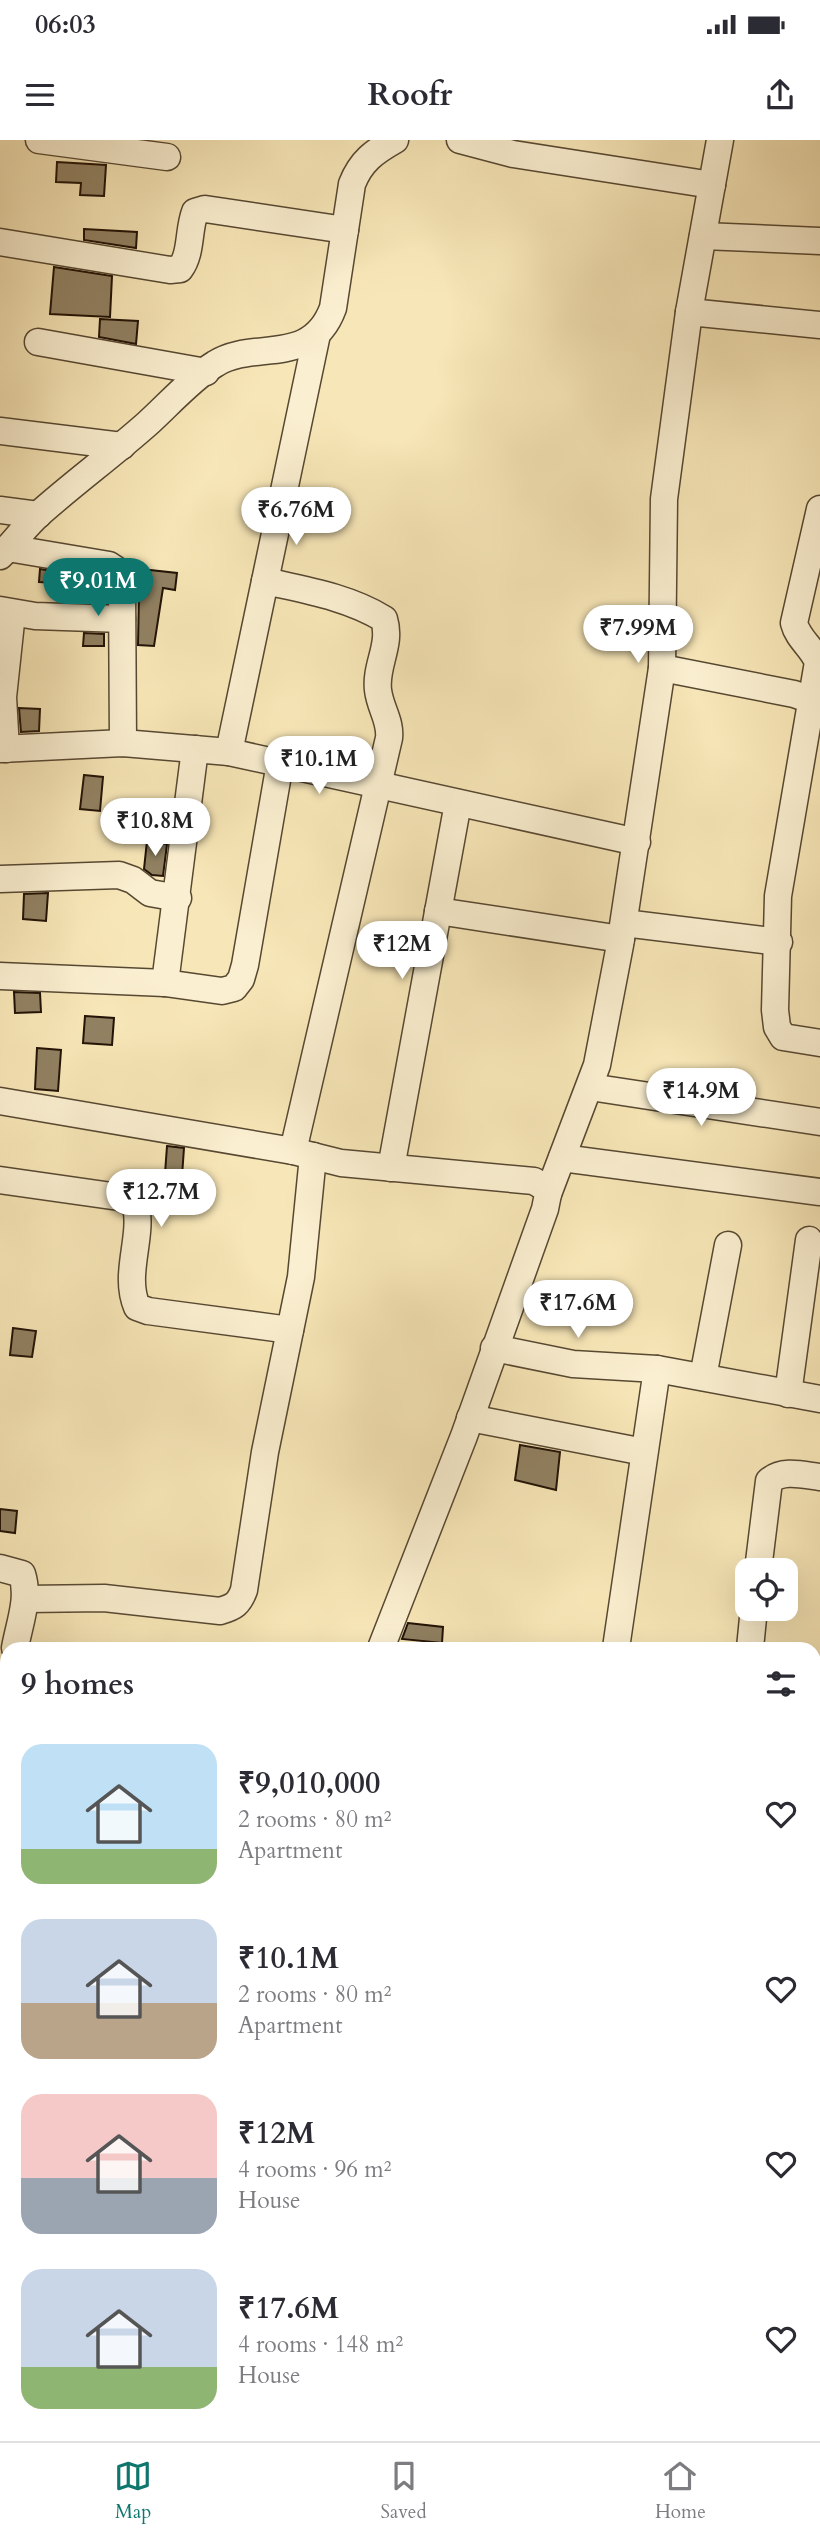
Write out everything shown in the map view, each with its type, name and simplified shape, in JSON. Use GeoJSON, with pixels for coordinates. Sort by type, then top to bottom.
{"type":"FeatureCollection","features":[{"type":"Feature","properties":{"kind":"street"},"geometry":{"type":"LineString","coordinates":[[39,140],[167,157]]}},
{"type":"Feature","properties":{"kind":"street"},"geometry":{"type":"LineString","coordinates":[[4,552],[38,515],[206,372],[226,359],[293,347],[317,334],[328,322],[333,308],[352,184],[359,167],[373,153],[395,140]]}},
{"type":"Feature","properties":{"kind":"street"},"geometry":{"type":"LineString","coordinates":[[460,140],[513,154],[712,185]]}},
{"type":"Feature","properties":{"kind":"street"},"geometry":{"type":"LineString","coordinates":[[383,1642],[470,1418],[548,1194],[597,1065],[637,842],[662,668],[664,499],[689,312],[720,140]]}},
{"type":"Feature","properties":{"kind":"street"},"geometry":{"type":"LineString","coordinates":[[0,242],[170,270],[180,269],[186,262],[192,220],[195,212],[205,209],[345,230]]}},
{"type":"Feature","properties":{"kind":"street"},"geometry":{"type":"LineString","coordinates":[[703,236],[820,241]]}},
{"type":"Feature","properties":{"kind":"street"},"geometry":{"type":"LineString","coordinates":[[689,312],[820,325]]}},
{"type":"Feature","properties":{"kind":"street"},"geometry":{"type":"LineString","coordinates":[[229,751],[317,334]]}},
{"type":"Feature","properties":{"kind":"street"},"geometry":{"type":"LineString","coordinates":[[38,342],[206,372]]}},
{"type":"Feature","properties":{"kind":"street"},"geometry":{"type":"LineString","coordinates":[[0,431],[122,446]]}},
{"type":"Feature","properties":{"kind":"street"},"geometry":{"type":"LineString","coordinates":[[820,509],[794,623],[797,634],[813,651],[818,662],[816,701],[781,870],[775,1010],[777,1027],[783,1037],[820,1043]]}},
{"type":"Feature","properties":{"kind":"street"},"geometry":{"type":"LineString","coordinates":[[0,510],[38,515]]}},
{"type":"Feature","properties":{"kind":"street"},"geometry":{"type":"LineString","coordinates":[[4,552],[109,565],[118,571],[122,585],[123,743]]}},
{"type":"Feature","properties":{"kind":"street"},"geometry":{"type":"LineString","coordinates":[[26,1599],[104,1598],[220,1611],[234,1607],[244,1590],[265,1452],[300,1277],[303,1153],[390,728],[378,690],[378,679],[387,644],[384,619],[338,599],[265,581]]}},
{"type":"Feature","properties":{"kind":"street"},"geometry":{"type":"LineString","coordinates":[[122,619],[6,611],[3,749],[123,743],[229,751],[637,842]]}},
{"type":"Feature","properties":{"kind":"street"},"geometry":{"type":"LineString","coordinates":[[662,668],[816,701]]}},
{"type":"Feature","properties":{"kind":"street"},"geometry":{"type":"LineString","coordinates":[[165,983],[195,749]]}},
{"type":"Feature","properties":{"kind":"street"},"geometry":{"type":"LineString","coordinates":[[0,976],[165,983],[222,991],[234,988],[241,979],[280,763]]}},
{"type":"Feature","properties":{"kind":"street"},"geometry":{"type":"LineString","coordinates":[[391,1168],[458,803]]}},
{"type":"Feature","properties":{"kind":"street"},"geometry":{"type":"LineString","coordinates":[[0,879],[119,875],[133,880],[150,893],[178,898]]}},
{"type":"Feature","properties":{"kind":"street"},"geometry":{"type":"LineString","coordinates":[[438,911],[622,931],[779,942]]}},
{"type":"Feature","properties":{"kind":"street"},"geometry":{"type":"LineString","coordinates":[[590,1087],[820,1122]]}},
{"type":"Feature","properties":{"kind":"street"},"geometry":{"type":"LineString","coordinates":[[0,1101],[303,1153],[341,1163],[534,1181],[544,1187],[548,1194]]}},
{"type":"Feature","properties":{"kind":"street"},"geometry":{"type":"LineString","coordinates":[[562,1158],[820,1192]]}},
{"type":"Feature","properties":{"kind":"street"},"geometry":{"type":"LineString","coordinates":[[0,1180],[119,1197],[136,1205],[139,1217],[131,1282],[137,1307],[148,1311],[290,1330]]}},
{"type":"Feature","properties":{"kind":"street"},"geometry":{"type":"LineString","coordinates":[[789,1394],[809,1240]]}},
{"type":"Feature","properties":{"kind":"street"},"geometry":{"type":"LineString","coordinates":[[703,1377],[728,1245]]}},
{"type":"Feature","properties":{"kind":"street"},"geometry":{"type":"LineString","coordinates":[[494,1348],[573,1364],[657,1369],[820,1399]]}},
{"type":"Feature","properties":{"kind":"street"},"geometry":{"type":"LineString","coordinates":[[617,1642],[657,1369]]}},
{"type":"Feature","properties":{"kind":"street"},"geometry":{"type":"LineString","coordinates":[[470,1418],[644,1452]]}},
{"type":"Feature","properties":{"kind":"street"},"geometry":{"type":"LineString","coordinates":[[759,1558],[769,1480],[786,1473],[820,1477]]}},
{"type":"Feature","properties":{"kind":"street"},"geometry":{"type":"LineString","coordinates":[[0,1568],[22,1574],[26,1599],[16,1642]]}},
{"type":"Feature","properties":{"kind":"street"},"geometry":{"type":"LineString","coordinates":[[751,1642],[753,1621]]}},
{"type":"Feature","properties":{"kind":"building"},"geometry":{"type":"Polygon","coordinates":[[[57,162],[106,165],[104,196],[80,195],[81,183],[56,182],[57,162]]]}},
{"type":"Feature","properties":{"kind":"building"},"geometry":{"type":"Polygon","coordinates":[[[84,229],[137,232],[136,248],[84,240],[84,229]]]}},
{"type":"Feature","properties":{"kind":"building"},"geometry":{"type":"Polygon","coordinates":[[[54,267],[112,276],[110,317],[50,314],[54,267]]]}},
{"type":"Feature","properties":{"kind":"building"},"geometry":{"type":"Polygon","coordinates":[[[100,319],[138,321],[136,344],[99,337],[100,319]]]}},
{"type":"Feature","properties":{"kind":"building"},"geometry":{"type":"Polygon","coordinates":[[[40,569],[74,575],[73,584],[39,582],[40,569]]]}},
{"type":"Feature","properties":{"kind":"building"},"geometry":{"type":"Polygon","coordinates":[[[150,570],[177,573],[175,590],[163,588],[154,646],[138,645],[139,593],[148,594],[150,570]]]}},
{"type":"Feature","properties":{"kind":"building"},"geometry":{"type":"Polygon","coordinates":[[[84,633],[104,634],[104,646],[83,646],[84,633]]]}},
{"type":"Feature","properties":{"kind":"building"},"geometry":{"type":"Polygon","coordinates":[[[19,708],[40,709],[39,731],[21,732],[19,708]]]}},
{"type":"Feature","properties":{"kind":"building"},"geometry":{"type":"Polygon","coordinates":[[[84,775],[103,777],[100,811],[80,809],[84,775]]]}},
{"type":"Feature","properties":{"kind":"building"},"geometry":{"type":"Polygon","coordinates":[[[147,841],[167,844],[163,876],[152,875],[144,869],[147,841]]]}},
{"type":"Feature","properties":{"kind":"building"},"geometry":{"type":"Polygon","coordinates":[[[48,893],[46,921],[23,919],[24,894],[48,893]]]}},
{"type":"Feature","properties":{"kind":"building"},"geometry":{"type":"Polygon","coordinates":[[[14,992],[40,993],[41,1012],[15,1013],[14,992]]]}},
{"type":"Feature","properties":{"kind":"building"},"geometry":{"type":"Polygon","coordinates":[[[85,1016],[114,1018],[112,1045],[83,1043],[85,1016]]]}},
{"type":"Feature","properties":{"kind":"building"},"geometry":{"type":"Polygon","coordinates":[[[37,1048],[61,1050],[58,1091],[35,1089],[37,1048]]]}},
{"type":"Feature","properties":{"kind":"building"},"geometry":{"type":"Polygon","coordinates":[[[167,1146],[184,1148],[180,1204],[163,1201],[167,1146]]]}},
{"type":"Feature","properties":{"kind":"building"},"geometry":{"type":"Polygon","coordinates":[[[13,1328],[36,1331],[32,1357],[10,1355],[13,1328]]]}},
{"type":"Feature","properties":{"kind":"building"},"geometry":{"type":"Polygon","coordinates":[[[520,1445],[560,1452],[556,1490],[515,1480],[520,1445]]]}},
{"type":"Feature","properties":{"kind":"building"},"geometry":{"type":"Polygon","coordinates":[[[0,1509],[17,1511],[15,1533],[0,1531],[0,1509]]]}},
{"type":"Feature","properties":{"kind":"building"},"geometry":{"type":"Polygon","coordinates":[[[408,1623],[443,1627],[442,1642],[402,1639],[408,1623]]]}}]}
